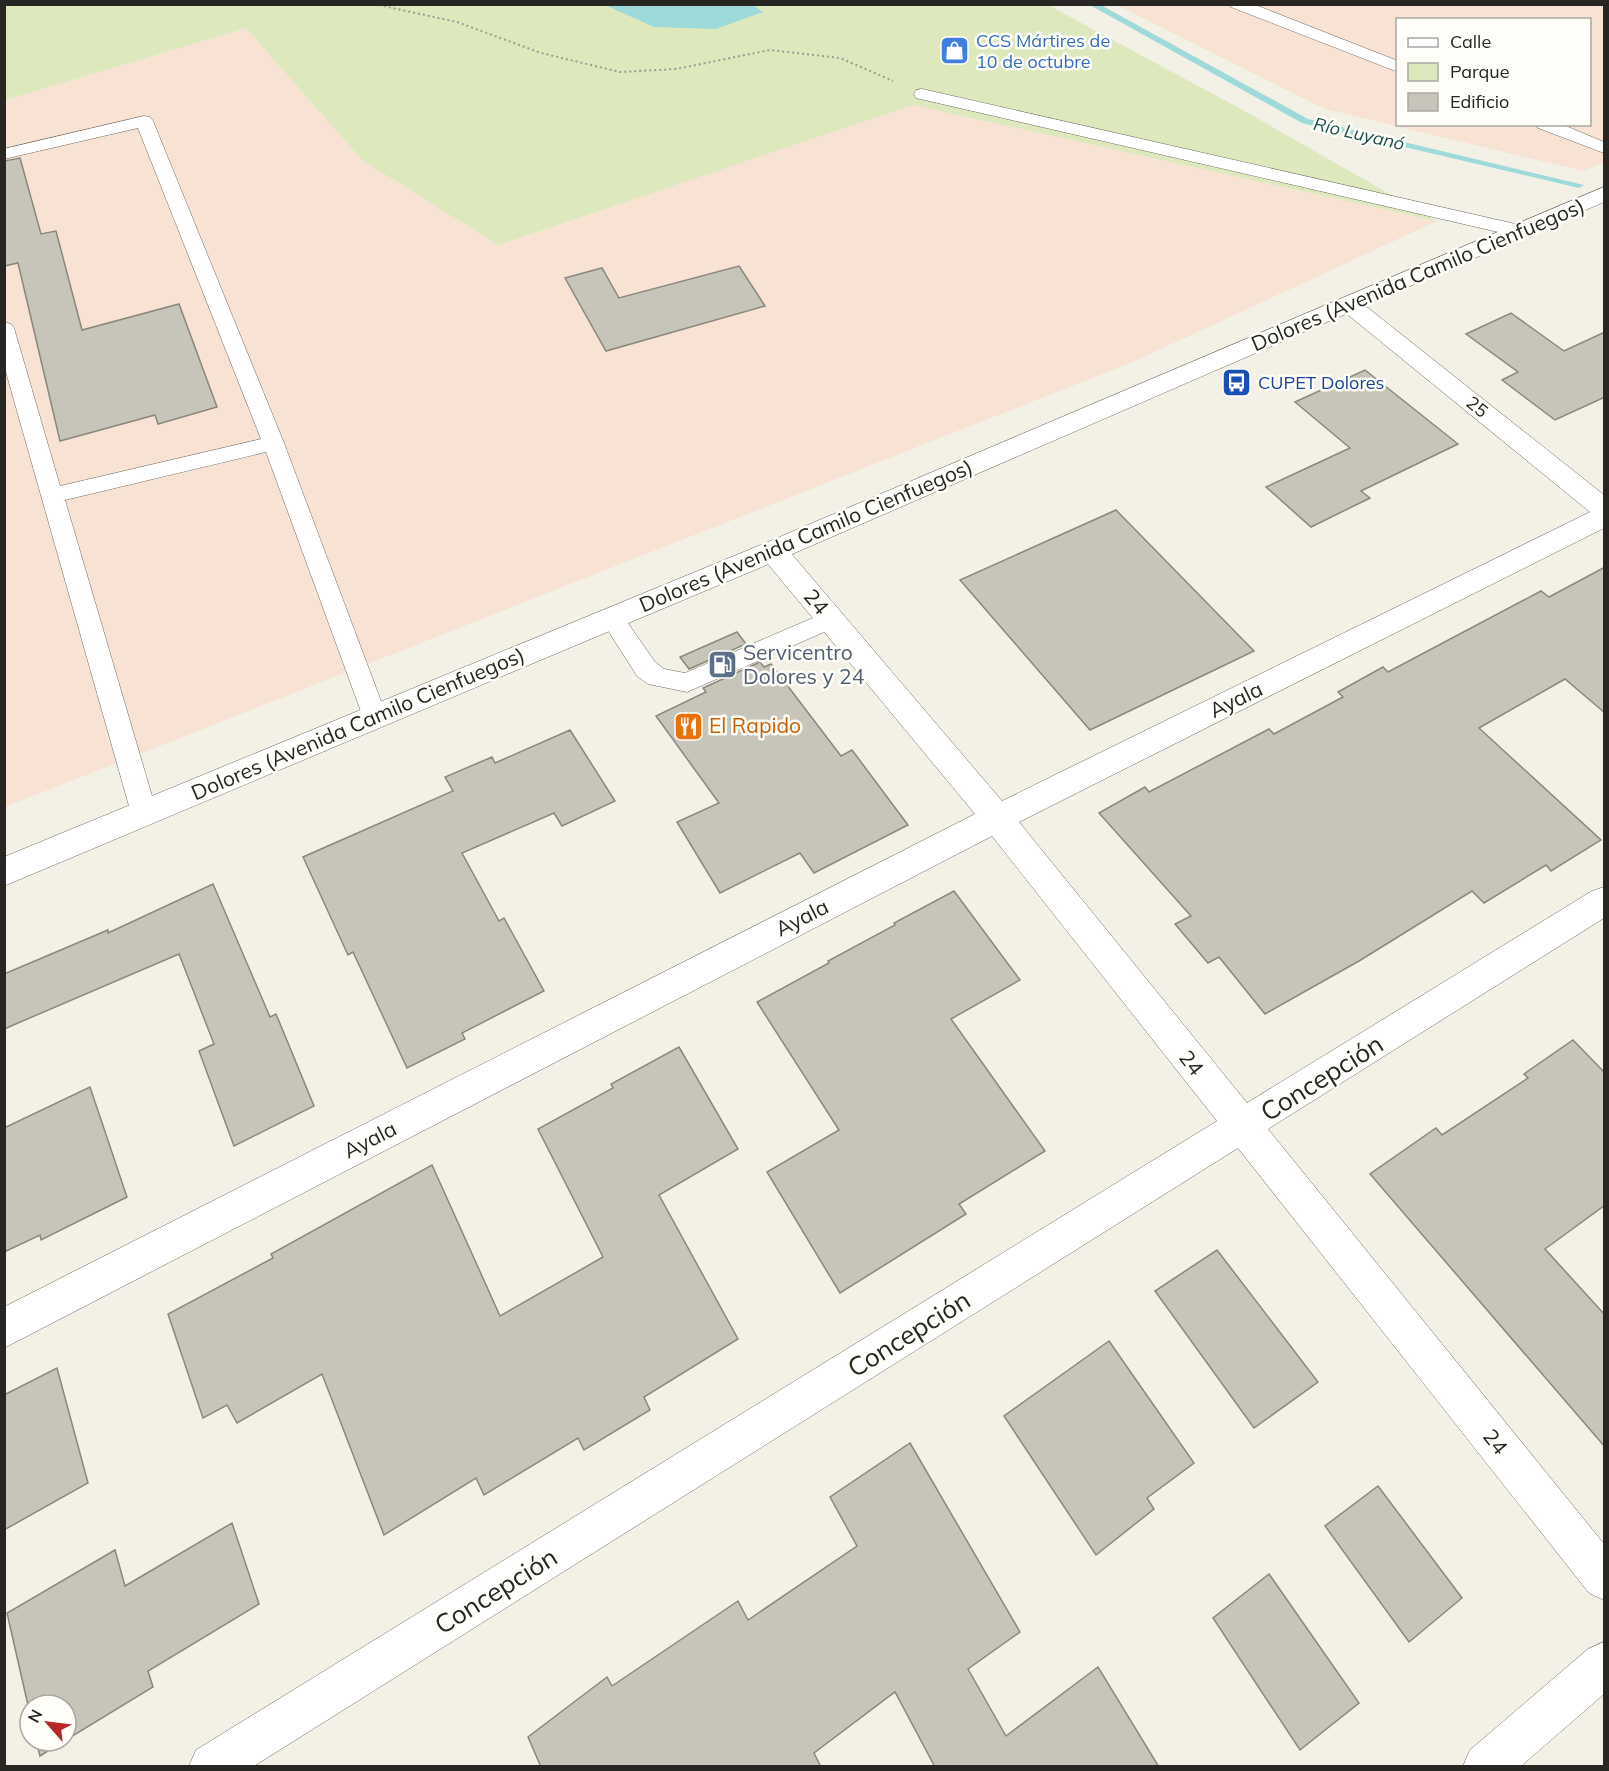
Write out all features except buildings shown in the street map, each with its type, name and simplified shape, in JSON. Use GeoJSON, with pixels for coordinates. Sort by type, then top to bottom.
{"type":"FeatureCollection","features":[{"type":"Feature","properties":{"kind":"street","name":"Dolores (Avenida Camilo Cienfuegos)"},"geometry":{"type":"LineString","coordinates":[[4,872],[773,551],[1605,194]]}},
{"type":"Feature","properties":{"kind":"street","name":"25"},"geometry":{"type":"LineString","coordinates":[[1350,305],[1605,509]]}},
{"type":"Feature","properties":{"kind":"street","name":"Ayala"},"geometry":{"type":"LineString","coordinates":[[4,1328],[997,818],[1605,517]]}},
{"type":"Feature","properties":{"kind":"street","name":"24"},"geometry":{"type":"LineString","coordinates":[[773,551],[997,818],[1605,1578]]}},
{"type":"Feature","properties":{"kind":"street","name":"Concepción"},"geometry":{"type":"LineString","coordinates":[[212,1767],[1605,901]]}},
{"type":"Feature","properties":{"kind":"street"},"geometry":{"type":"LineString","coordinates":[[1486,1767],[1605,1665]]}},
{"type":"Feature","properties":{"kind":"lane"},"geometry":{"type":"LineString","coordinates":[[1237,4],[1396,66]]}},
{"type":"Feature","properties":{"kind":"lane"},"geometry":{"type":"LineString","coordinates":[[922,93],[1520,231]]}},
{"type":"Feature","properties":{"kind":"lane"},"geometry":{"type":"LineString","coordinates":[[4,154],[144,121],[273,443],[375,717]]}},
{"type":"Feature","properties":{"kind":"lane"},"geometry":{"type":"LineString","coordinates":[[1549,126],[1605,148]]}},
{"type":"Feature","properties":{"kind":"lane"},"geometry":{"type":"LineString","coordinates":[[4,328],[144,813]]}},
{"type":"Feature","properties":{"kind":"lane"},"geometry":{"type":"LineString","coordinates":[[52,495],[273,443]]}},
{"type":"Feature","properties":{"kind":"lane"},"geometry":{"type":"LineString","coordinates":[[612,618],[646,669],[657,677],[687,683],[830,620]]}},
{"type":"Feature","properties":{"kind":"path"},"geometry":{"type":"LineString","coordinates":[[374,4],[457,22],[540,53],[620,72],[676,69],[770,50],[840,58],[922,93]]}},
{"type":"Feature","properties":{"kind":"shaded area"},"geometry":{"type":"Polygon","coordinates":[[[1117,5],[1604,5],[1604,162],[1583,171],[1325,109],[1117,5]]]}},
{"type":"Feature","properties":{"kind":"shaded area"},"geometry":{"type":"Polygon","coordinates":[[[246,28],[362,160],[498,245],[913,105],[1437,221],[1135,361],[5,807],[5,100],[246,28]]]}},
{"type":"Feature","properties":{"kind":"green space"},"geometry":{"type":"Polygon","coordinates":[[[5,5],[1048,5],[1239,108],[1437,221],[913,105],[498,245],[362,160],[246,28],[5,100],[5,5]]]}},
{"type":"Feature","properties":{"kind":"water"},"geometry":{"type":"Polygon","coordinates":[[[605,5],[753,5],[763,12],[716,29],[654,27],[605,5]]]}},
{"type":"Feature","properties":{"kind":"waterway","name":"Río Luyanó"},"geometry":{"type":"LineString","coordinates":[[1092,4],[1305,121],[1579,185]]}},
{"type":"Feature","properties":{"kind":"place","name":"CCS Mártires de 10 de octubre"},"geometry":{"type":"Point","coordinates":[955,51]}},
{"type":"Feature","properties":{"kind":"place","name":"CUPET Dolores"},"geometry":{"type":"Point","coordinates":[1237,383]}},
{"type":"Feature","properties":{"kind":"place","name":"Servicentro Dolores y 24"},"geometry":{"type":"Point","coordinates":[722,665]}},
{"type":"Feature","properties":{"kind":"place","name":"El Rapido"},"geometry":{"type":"Point","coordinates":[688,726]}}]}
